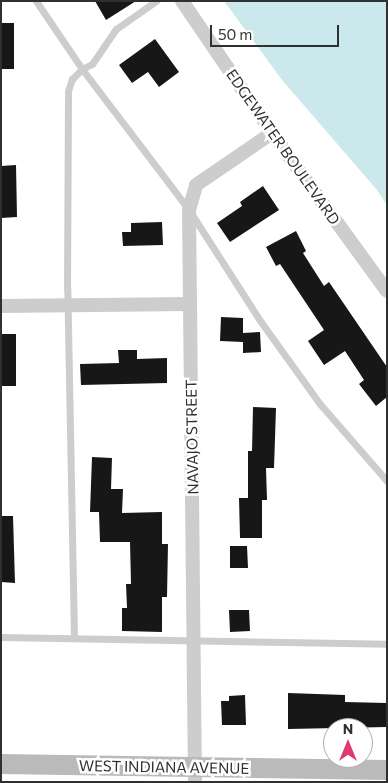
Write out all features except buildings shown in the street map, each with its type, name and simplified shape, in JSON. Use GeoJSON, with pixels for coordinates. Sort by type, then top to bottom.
{"type":"FeatureCollection","features":[{"type":"Feature","properties":{"kind":"street","name":"EDGEWATER BOULEVARD"},"geometry":{"type":"LineString","coordinates":[[182,1],[272,133],[387,291]]}},
{"type":"Feature","properties":{"kind":"street","name":"NAVAJO STREET"},"geometry":{"type":"LineString","coordinates":[[195,775],[189,210],[196,185],[272,133]]}},
{"type":"Feature","properties":{"kind":"street"},"geometry":{"type":"LineString","coordinates":[[1,306],[190,304]]}},
{"type":"Feature","properties":{"kind":"street","name":"WEST INDIANA AVENUE"},"geometry":{"type":"LineString","coordinates":[[1,764],[195,775],[387,770]]}},
{"type":"Feature","properties":{"kind":"lane"},"geometry":{"type":"LineString","coordinates":[[36,1],[82,69],[189,210],[261,322],[320,404],[387,481]]}},
{"type":"Feature","properties":{"kind":"lane"},"geometry":{"type":"LineString","coordinates":[[74,638],[67,305],[68,91],[72,79],[82,69],[92,64],[116,29],[156,1]]}},
{"type":"Feature","properties":{"kind":"lane"},"geometry":{"type":"LineString","coordinates":[[1,637],[387,644]]}},
{"type":"Feature","properties":{"kind":"water"},"geometry":{"type":"Polygon","coordinates":[[[224,1],[387,1],[387,205],[377,190],[282,80],[224,1]]]}}]}
